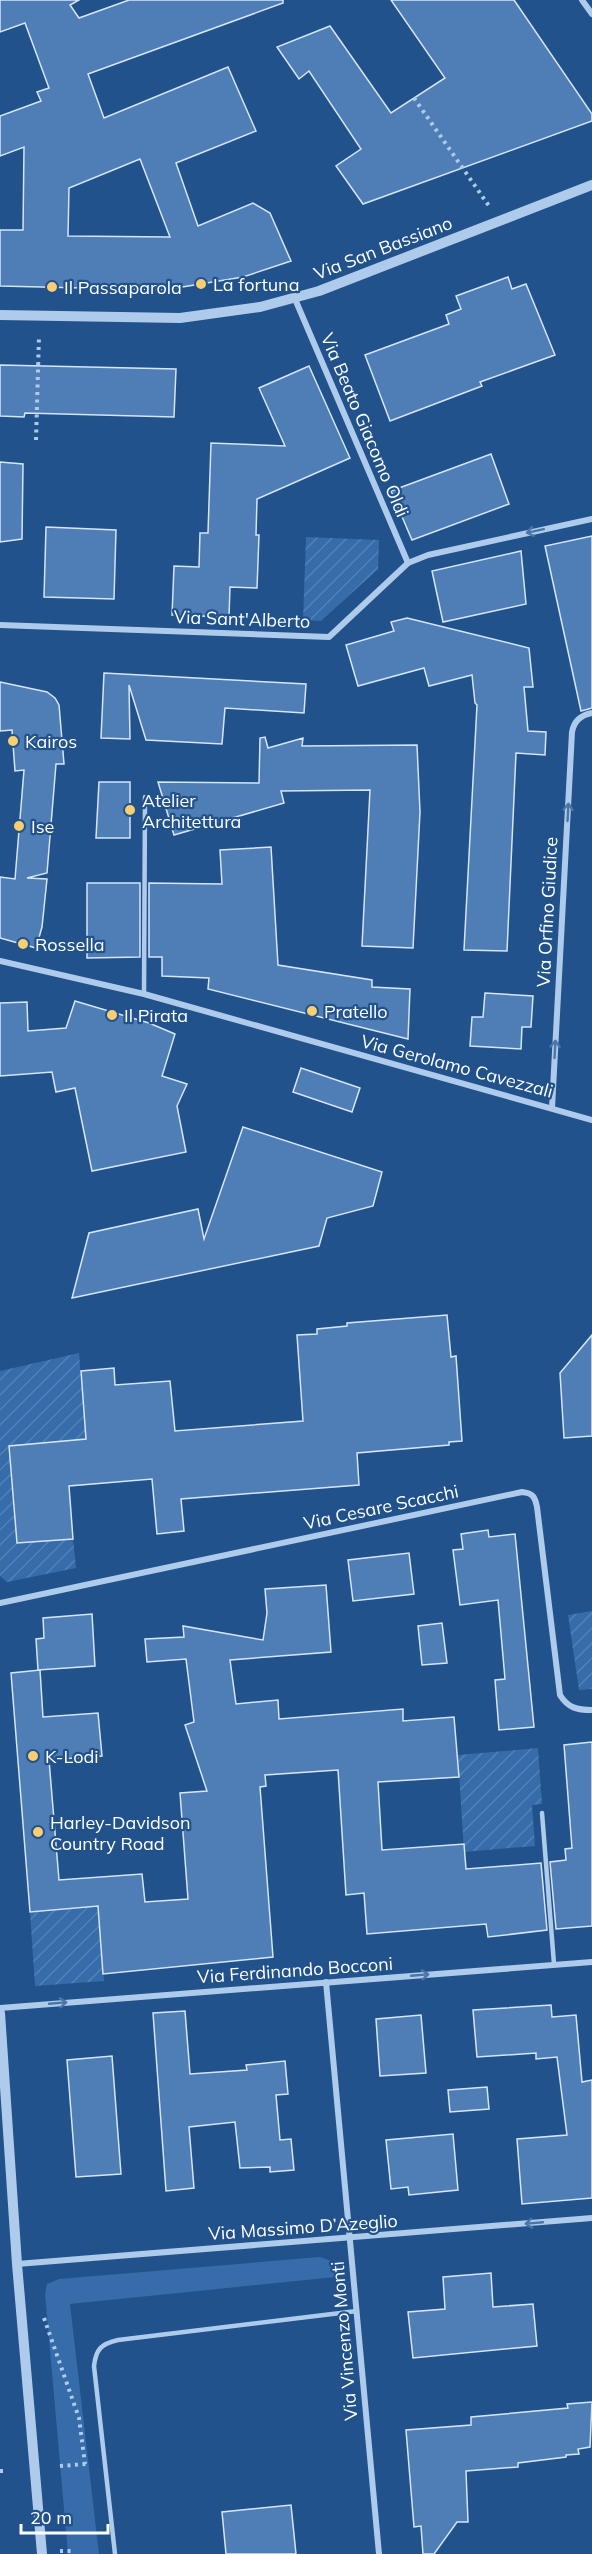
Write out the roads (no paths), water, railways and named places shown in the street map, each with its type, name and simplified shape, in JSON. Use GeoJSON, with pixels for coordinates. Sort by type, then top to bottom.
{"type":"FeatureCollection","features":[{"type":"Feature","properties":{"kind":"street"},"geometry":{"type":"LineString","coordinates":[[582,0],[592,14]]}},
{"type":"Feature","properties":{"kind":"street","name":"Via San Bassiano"},"geometry":{"type":"LineString","coordinates":[[0,315],[180,318],[260,307],[295,299],[592,185]]}},
{"type":"Feature","properties":{"kind":"street","name":"Via Beato Giacomo Oldi"},"geometry":{"type":"LineString","coordinates":[[295,299],[408,563]]}},
{"type":"Feature","properties":{"kind":"street","name":"Via Sant'Alberto"},"geometry":{"type":"LineString","coordinates":[[0,625],[329,637],[408,563],[428,555],[592,519]]}},
{"type":"Feature","properties":{"kind":"street","name":"Via Orfino Giudice"},"geometry":{"type":"LineString","coordinates":[[552,1108],[572,732],[573,725],[578,719],[592,713]]}},
{"type":"Feature","properties":{"kind":"street","name":"Via Gerolamo Cavezzali"},"geometry":{"type":"LineString","coordinates":[[0,961],[144,994],[592,1120]]}},
{"type":"Feature","properties":{"kind":"street","name":"Via Cesare Scacchi"},"geometry":{"type":"LineString","coordinates":[[0,1603],[522,1492],[530,1493],[535,1498],[537,1507],[560,1695],[566,1705],[576,1709],[592,1710]]}},
{"type":"Feature","properties":{"kind":"street","name":"Via Ferdinando Bocconi"},"geometry":{"type":"LineString","coordinates":[[0,2008],[592,1962]]}},
{"type":"Feature","properties":{"kind":"street","name":"Via Vincenzo Monti"},"geometry":{"type":"LineString","coordinates":[[326,1982],[379,2554]]}},
{"type":"Feature","properties":{"kind":"street"},"geometry":{"type":"LineString","coordinates":[[0,2013],[17,2264],[42,2554]]}},
{"type":"Feature","properties":{"kind":"street","name":"Via Massimo D’Azeglio"},"geometry":{"type":"LineString","coordinates":[[17,2264],[592,2218]]}},
{"type":"Feature","properties":{"kind":"lane"},"geometry":{"type":"LineString","coordinates":[[144,994],[145,797]]}},
{"type":"Feature","properties":{"kind":"lane"},"geometry":{"type":"LineString","coordinates":[[542,1813],[554,1964]]}},
{"type":"Feature","properties":{"kind":"lane"},"geometry":{"type":"LineString","coordinates":[[115,2554],[94,2366],[96,2352],[104,2343],[357,2311]]}},
{"type":"Feature","properties":{"kind":"place","name":"La fortuna"},"geometry":{"type":"Point","coordinates":[201,284]}},
{"type":"Feature","properties":{"kind":"place","name":"Il Passaparola"},"geometry":{"type":"Point","coordinates":[52,287]}},
{"type":"Feature","properties":{"kind":"place","name":"Kairos"},"geometry":{"type":"Point","coordinates":[13,741]}},
{"type":"Feature","properties":{"kind":"place","name":"Atelier Architettura"},"geometry":{"type":"Point","coordinates":[130,810]}},
{"type":"Feature","properties":{"kind":"place","name":"Ise"},"geometry":{"type":"Point","coordinates":[19,826]}},
{"type":"Feature","properties":{"kind":"place","name":"Rossella"},"geometry":{"type":"Point","coordinates":[23,944]}},
{"type":"Feature","properties":{"kind":"place","name":"Pratello"},"geometry":{"type":"Point","coordinates":[312,1011]}},
{"type":"Feature","properties":{"kind":"place","name":"Il Pirata"},"geometry":{"type":"Point","coordinates":[112,1015]}},
{"type":"Feature","properties":{"kind":"place","name":"K-Lodi"},"geometry":{"type":"Point","coordinates":[33,1756]}},
{"type":"Feature","properties":{"kind":"place","name":"Harley-Davidson Country Road"},"geometry":{"type":"Point","coordinates":[38,1832]}}]}
